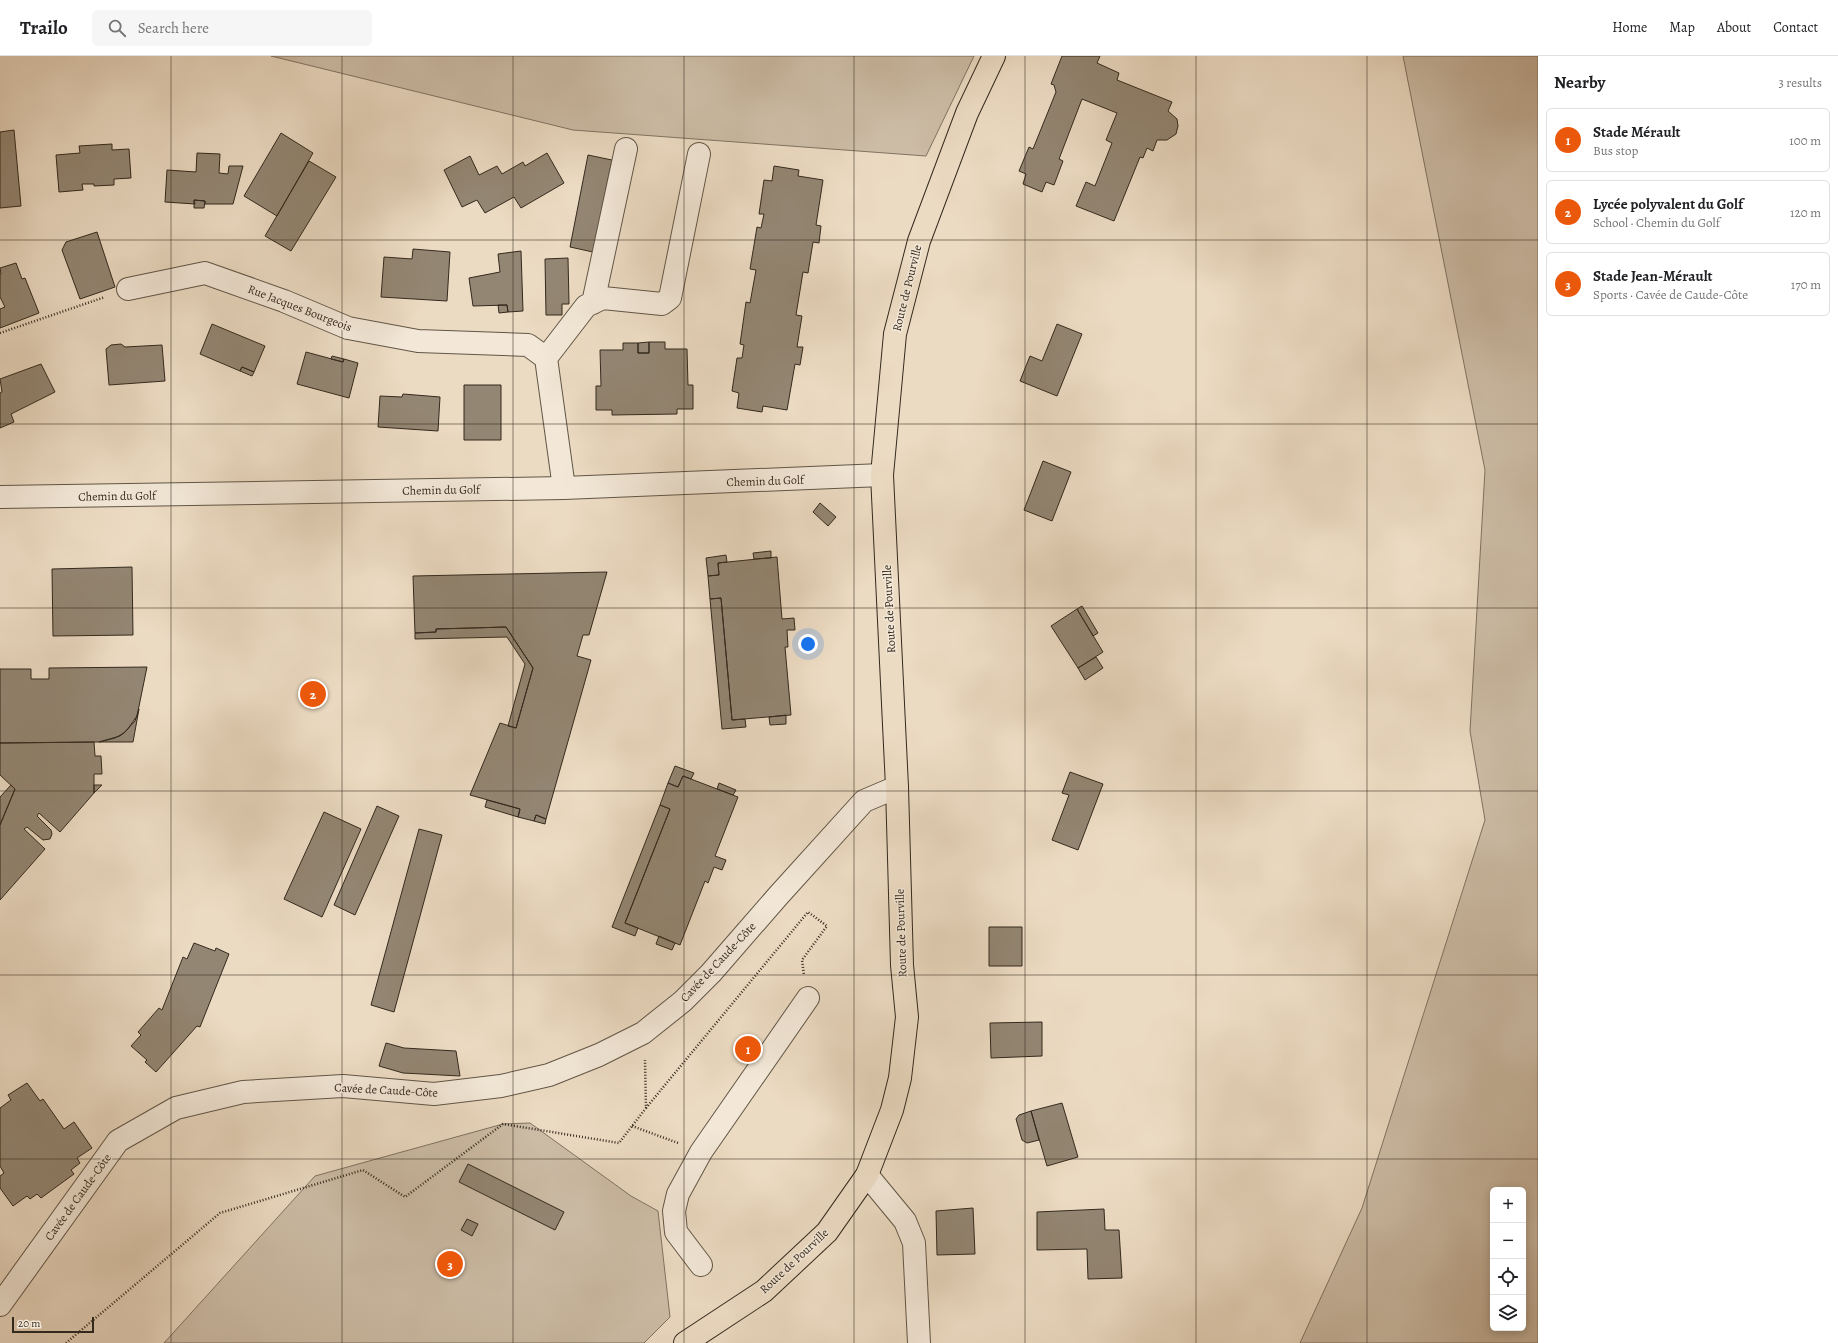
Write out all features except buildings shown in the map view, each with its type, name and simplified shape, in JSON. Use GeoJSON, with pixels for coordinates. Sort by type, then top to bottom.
{"type":"FeatureCollection","features":[{"type":"Feature","properties":{"kind":"main road","name":"Route de Pourville"},"geometry":{"type":"LineString","coordinates":[[685,1343],[764,1291],[827,1232],[867,1175],[892,1110],[898,1084],[907,1017],[902,965],[897,787],[882,476],[895,334],[919,241],[966,113],[994,56]]}},
{"type":"Feature","properties":{"kind":"street"},"geometry":{"type":"LineString","coordinates":[[593,303],[626,149]]}},
{"type":"Feature","properties":{"kind":"street"},"geometry":{"type":"LineString","coordinates":[[564,488],[546,358],[586,306],[603,298],[662,304],[670,298],[699,154]]}},
{"type":"Feature","properties":{"kind":"street","name":"Rue Jacques Bourgeois"},"geometry":{"type":"LineString","coordinates":[[128,289],[205,273],[284,301],[348,328],[418,341],[528,345],[546,358]]}},
{"type":"Feature","properties":{"kind":"street","name":"Chemin du Golf"},"geometry":{"type":"LineString","coordinates":[[0,497],[564,488],[882,476]]}},
{"type":"Feature","properties":{"kind":"street","name":"Cavée de Caude-Côte"},"geometry":{"type":"LineString","coordinates":[[0,1305],[118,1141],[176,1108],[242,1092],[343,1086],[434,1094],[500,1086],[550,1075],[600,1055],[642,1032],[683,1001],[711,973],[864,801],[897,787]]}},
{"type":"Feature","properties":{"kind":"street"},"geometry":{"type":"LineString","coordinates":[[701,1265],[676,1232],[674,1210],[678,1194],[702,1152],[808,998]]}},
{"type":"Feature","properties":{"kind":"street"},"geometry":{"type":"LineString","coordinates":[[867,1175],[905,1221],[914,1243],[919,1343]]}},
{"type":"Feature","properties":{"kind":"path"},"geometry":{"type":"LineString","coordinates":[[0,333],[128,289]]}},
{"type":"Feature","properties":{"kind":"path"},"geometry":{"type":"LineString","coordinates":[[66,1343],[220,1213],[363,1170],[405,1198],[503,1124],[619,1143],[646,1108],[808,912],[827,926],[802,960],[808,998]]}},
{"type":"Feature","properties":{"kind":"path"},"geometry":{"type":"LineString","coordinates":[[642,1032],[646,1071],[646,1108]]}},
{"type":"Feature","properties":{"kind":"path"},"geometry":{"type":"LineString","coordinates":[[632,1126],[702,1152]]}},
{"type":"Feature","properties":{"kind":"shaded area"},"geometry":{"type":"Polygon","coordinates":[[[271,56],[974,56],[926,156],[573,130],[271,56]]]}},
{"type":"Feature","properties":{"kind":"shaded area"},"geometry":{"type":"Polygon","coordinates":[[[1403,56],[1538,56],[1538,1343],[1300,1343],[1362,1208],[1485,820],[1470,731],[1485,470],[1403,56]]]}},
{"type":"Feature","properties":{"kind":"shaded area"},"geometry":{"type":"Polygon","coordinates":[[[530,1123],[631,1196],[658,1211],[670,1317],[644,1343],[164,1343],[315,1176],[503,1124],[530,1123]]]}},
{"type":"Feature","properties":{"kind":"place","name":"Lycée polyvalent du Golf"},"geometry":{"type":"Point","coordinates":[313,694]}},
{"type":"Feature","properties":{"kind":"place","name":"Stade Mérault"},"geometry":{"type":"Point","coordinates":[748,1049]}},
{"type":"Feature","properties":{"kind":"place","name":"Stade Jean-Mérault"},"geometry":{"type":"Point","coordinates":[450,1264]}}]}
